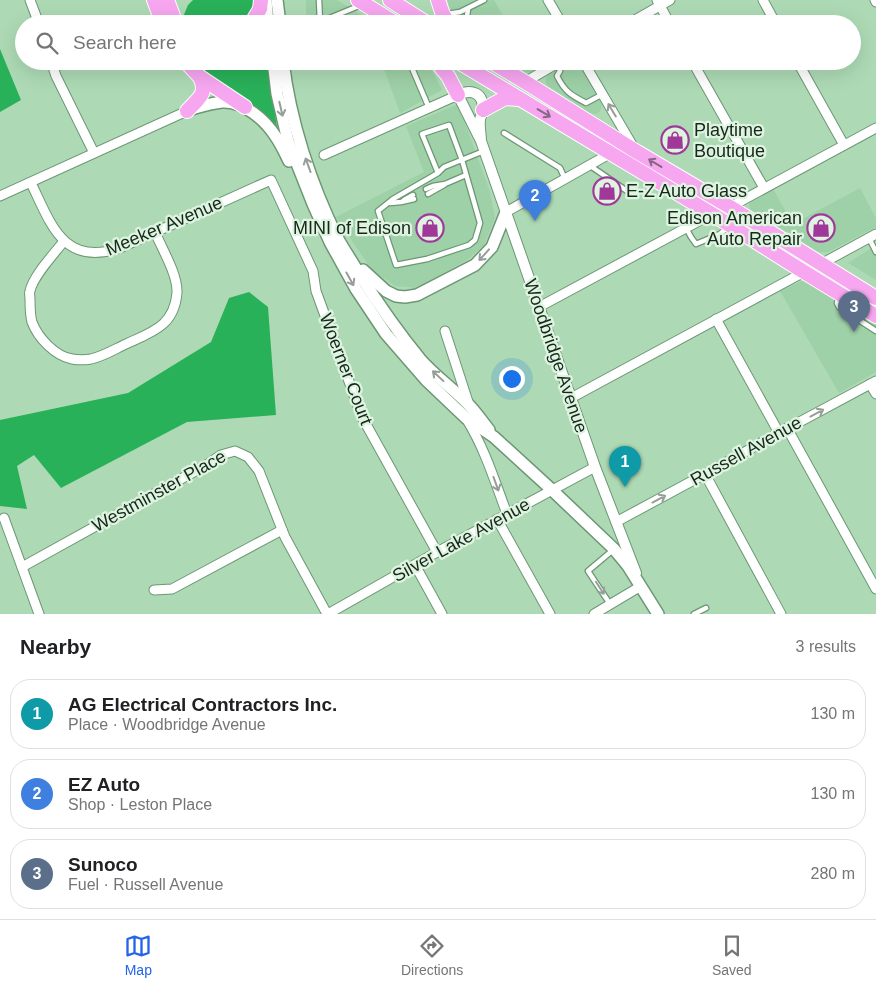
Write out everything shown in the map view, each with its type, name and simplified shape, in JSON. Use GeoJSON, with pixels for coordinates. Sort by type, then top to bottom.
{"type":"FeatureCollection","features":[{"type":"Feature","properties":{"kind":"highway"},"geometry":{"type":"LineString","coordinates":[[154,0],[160,15]]}},
{"type":"Feature","properties":{"kind":"highway"},"geometry":{"type":"LineString","coordinates":[[167,0],[173,15]]}},
{"type":"Feature","properties":{"kind":"highway"},"geometry":{"type":"LineString","coordinates":[[256,15],[260,9],[261,0]]}},
{"type":"Feature","properties":{"kind":"highway"},"geometry":{"type":"LineString","coordinates":[[390,0],[414,15]]}},
{"type":"Feature","properties":{"kind":"highway"},"geometry":{"type":"LineString","coordinates":[[438,0],[444,15]]}},
{"type":"Feature","properties":{"kind":"highway"},"geometry":{"type":"LineString","coordinates":[[361,2],[378,15]]}},
{"type":"Feature","properties":{"kind":"highway"},"geometry":{"type":"LineString","coordinates":[[193,70],[200,77],[245,107]]}},
{"type":"Feature","properties":{"kind":"highway"},"geometry":{"type":"LineString","coordinates":[[443,70],[458,95]]}},
{"type":"Feature","properties":{"kind":"highway"},"geometry":{"type":"LineString","coordinates":[[472,70],[712,214],[876,316]]}},
{"type":"Feature","properties":{"kind":"highway"},"geometry":{"type":"LineString","coordinates":[[505,70],[821,264],[875,295]]}},
{"type":"Feature","properties":{"kind":"highway"},"geometry":{"type":"LineString","coordinates":[[187,110],[202,94],[203,85],[200,77]]}},
{"type":"Feature","properties":{"kind":"highway"},"geometry":{"type":"LineString","coordinates":[[483,110],[505,98],[521,99]]}},
{"type":"Feature","properties":{"kind":"main road"},"geometry":{"type":"LineString","coordinates":[[266,0],[267,15]]}},
{"type":"Feature","properties":{"kind":"main road"},"geometry":{"type":"LineString","coordinates":[[277,0],[279,15]]}},
{"type":"Feature","properties":{"kind":"main road"},"geometry":{"type":"LineString","coordinates":[[274,70],[277,94],[288,141],[313,204],[330,242],[356,289],[386,334],[426,380],[466,418],[494,437],[614,549],[642,586]]}},
{"type":"Feature","properties":{"kind":"main road"},"geometry":{"type":"LineString","coordinates":[[284,70],[294,120],[306,161],[321,201],[339,240],[377,302],[395,327],[421,360],[469,405],[494,437]]}},
{"type":"Feature","properties":{"kind":"main road"},"geometry":{"type":"LineString","coordinates":[[187,110],[223,102],[245,107],[263,122],[276,137],[313,204]]}},
{"type":"Feature","properties":{"kind":"main road"},"geometry":{"type":"LineString","coordinates":[[339,240],[374,281],[386,291],[396,296],[405,297],[417,294],[475,265],[492,247],[506,212]]}},
{"type":"Feature","properties":{"kind":"main road","name":"Woodbridge Avenue"},"geometry":{"type":"LineString","coordinates":[[642,586],[658,614]]}},
{"type":"Feature","properties":{"kind":"street"},"geometry":{"type":"LineString","coordinates":[[30,0],[35,15]]}},
{"type":"Feature","properties":{"kind":"street"},"geometry":{"type":"LineString","coordinates":[[548,0],[557,15]]}},
{"type":"Feature","properties":{"kind":"street"},"geometry":{"type":"LineString","coordinates":[[641,15],[658,3],[670,0]]}},
{"type":"Feature","properties":{"kind":"street"},"geometry":{"type":"LineString","coordinates":[[763,0],[771,15]]}},
{"type":"Feature","properties":{"kind":"street"},"geometry":{"type":"LineString","coordinates":[[658,3],[665,15]]}},
{"type":"Feature","properties":{"kind":"street"},"geometry":{"type":"LineString","coordinates":[[54,70],[94,153]]}},
{"type":"Feature","properties":{"kind":"street"},"geometry":{"type":"LineString","coordinates":[[524,82],[540,70]]}},
{"type":"Feature","properties":{"kind":"street"},"geometry":{"type":"LineString","coordinates":[[588,70],[637,152]]}},
{"type":"Feature","properties":{"kind":"street"},"geometry":{"type":"LineString","coordinates":[[697,70],[764,188]]}},
{"type":"Feature","properties":{"kind":"street"},"geometry":{"type":"LineString","coordinates":[[802,70],[844,145]]}},
{"type":"Feature","properties":{"kind":"street"},"geometry":{"type":"LineString","coordinates":[[324,155],[469,91],[479,96],[482,102],[483,110],[480,121],[483,146]]}},
{"type":"Feature","properties":{"kind":"street","name":"Woodbridge Avenue"},"geometry":{"type":"LineString","coordinates":[[458,95],[483,146],[595,467],[642,586]]}},
{"type":"Feature","properties":{"kind":"street"},"geometry":{"type":"LineString","coordinates":[[0,196],[187,110]]}},
{"type":"Feature","properties":{"kind":"street"},"geometry":{"type":"LineString","coordinates":[[730,207],[876,128]]}},
{"type":"Feature","properties":{"kind":"street"},"geometry":{"type":"LineString","coordinates":[[506,212],[611,153]]}},
{"type":"Feature","properties":{"kind":"street","name":"Meeker Avenue"},"geometry":{"type":"LineString","coordinates":[[64,241],[74,248],[83,251],[110,252],[271,180]]}},
{"type":"Feature","properties":{"kind":"street","name":"Woerner Court"},"geometry":{"type":"LineString","coordinates":[[271,180],[313,271],[316,291],[362,418],[437,552]]}},
{"type":"Feature","properties":{"kind":"street"},"geometry":{"type":"LineString","coordinates":[[31,183],[55,231],[64,241],[36,276],[30,291],[32,321],[38,334],[48,346],[71,359],[82,360],[104,354],[155,330],[170,317],[176,301],[176,284],[174,275],[155,232]]}},
{"type":"Feature","properties":{"kind":"street"},"geometry":{"type":"LineString","coordinates":[[539,307],[712,214]]}},
{"type":"Feature","properties":{"kind":"street"},"geometry":{"type":"LineString","coordinates":[[821,264],[872,236]]}},
{"type":"Feature","properties":{"kind":"street"},"geometry":{"type":"LineString","coordinates":[[571,398],[804,272]]}},
{"type":"Feature","properties":{"kind":"street"},"geometry":{"type":"LineString","coordinates":[[716,319],[779,432]]}},
{"type":"Feature","properties":{"kind":"street"},"geometry":{"type":"LineString","coordinates":[[445,331],[469,405]]}},
{"type":"Feature","properties":{"kind":"street"},"geometry":{"type":"LineString","coordinates":[[873,383],[876,394]]}},
{"type":"Feature","properties":{"kind":"street","name":"Russell Avenue"},"geometry":{"type":"LineString","coordinates":[[616,522],[779,432],[873,383]]}},
{"type":"Feature","properties":{"kind":"street"},"geometry":{"type":"LineString","coordinates":[[466,418],[485,454],[506,514]]}},
{"type":"Feature","properties":{"kind":"street"},"geometry":{"type":"LineString","coordinates":[[787,428],[876,589]]}},
{"type":"Feature","properties":{"kind":"street","name":"Westminster Place"},"geometry":{"type":"LineString","coordinates":[[22,567],[200,469],[221,455],[234,451],[248,457],[259,471],[282,530],[328,614]]}},
{"type":"Feature","properties":{"kind":"street","name":"Silver Lake Avenue"},"geometry":{"type":"LineString","coordinates":[[328,614],[506,514],[595,467]]}},
{"type":"Feature","properties":{"kind":"street"},"geometry":{"type":"LineString","coordinates":[[705,474],[781,614]]}},
{"type":"Feature","properties":{"kind":"street"},"geometry":{"type":"LineString","coordinates":[[4,518],[39,614]]}},
{"type":"Feature","properties":{"kind":"street"},"geometry":{"type":"LineString","coordinates":[[497,519],[550,614]]}},
{"type":"Feature","properties":{"kind":"street"},"geometry":{"type":"LineString","coordinates":[[154,590],[172,589],[282,530]]}},
{"type":"Feature","properties":{"kind":"street"},"geometry":{"type":"LineString","coordinates":[[415,565],[442,614]]}},
{"type":"Feature","properties":{"kind":"street"},"geometry":{"type":"LineString","coordinates":[[594,614],[642,586]]}},
{"type":"Feature","properties":{"kind":"lane"},"geometry":{"type":"LineString","coordinates":[[319,0],[319,15]]}},
{"type":"Feature","properties":{"kind":"lane"},"geometry":{"type":"LineString","coordinates":[[451,15],[468,9],[484,0]]}},
{"type":"Feature","properties":{"kind":"lane"},"geometry":{"type":"LineString","coordinates":[[335,15],[361,2]]}},
{"type":"Feature","properties":{"kind":"lane"},"geometry":{"type":"LineString","coordinates":[[467,15],[468,9]]}},
{"type":"Feature","properties":{"kind":"lane"},"geometry":{"type":"LineString","coordinates":[[413,70],[429,108]]}},
{"type":"Feature","properties":{"kind":"lane"},"geometry":{"type":"LineString","coordinates":[[560,70],[558,76],[562,86],[569,94],[586,103]]}},
{"type":"Feature","properties":{"kind":"lane"},"geometry":{"type":"LineString","coordinates":[[573,112],[603,94]]}},
{"type":"Feature","properties":{"kind":"lane"},"geometry":{"type":"LineString","coordinates":[[438,173],[422,134],[449,125],[462,160],[480,223],[475,240],[469,245],[428,259],[396,265],[378,211],[438,173],[444,166],[462,160],[483,146]]}},
{"type":"Feature","properties":{"kind":"lane"},"geometry":{"type":"LineString","coordinates":[[504,133],[560,168],[566,179]]}},
{"type":"Feature","properties":{"kind":"lane"},"geometry":{"type":"LineString","coordinates":[[589,166],[627,191]]}},
{"type":"Feature","properties":{"kind":"lane"},"geometry":{"type":"LineString","coordinates":[[427,191],[433,186],[445,184],[466,175]]}},
{"type":"Feature","properties":{"kind":"lane"},"geometry":{"type":"LineString","coordinates":[[388,203],[401,202],[413,197]]}},
{"type":"Feature","properties":{"kind":"lane"},"geometry":{"type":"LineString","coordinates":[[686,228],[696,244],[720,234],[730,225]]}},
{"type":"Feature","properties":{"kind":"lane"},"geometry":{"type":"LineString","coordinates":[[872,236],[876,252]]}},
{"type":"Feature","properties":{"kind":"lane"},"geometry":{"type":"LineString","coordinates":[[840,294],[837,300],[839,306],[876,331]]}},
{"type":"Feature","properties":{"kind":"lane"},"geometry":{"type":"LineString","coordinates":[[611,604],[588,570],[614,549]]}},
{"type":"Feature","properties":{"kind":"lane"},"geometry":{"type":"LineString","coordinates":[[694,614],[706,608]]}},
{"type":"Feature","properties":{"kind":"shaded area"},"geometry":{"type":"Polygon","coordinates":[[[306,0],[337,0],[361,15],[306,15],[306,0]]]}},
{"type":"Feature","properties":{"kind":"shaded area"},"geometry":{"type":"Polygon","coordinates":[[[447,0],[494,0],[503,15],[453,15],[447,0]]]}},
{"type":"Feature","properties":{"kind":"shaded area"},"geometry":{"type":"Polygon","coordinates":[[[384,70],[432,70],[442,90],[400,113],[384,70]]]}},
{"type":"Feature","properties":{"kind":"shaded area"},"geometry":{"type":"Polygon","coordinates":[[[523,70],[534,70],[531,72],[523,70]]]}},
{"type":"Feature","properties":{"kind":"shaded area"},"geometry":{"type":"Polygon","coordinates":[[[557,70],[583,70],[602,105],[601,109],[598,113],[590,113],[548,86],[546,78],[557,70]]]}},
{"type":"Feature","properties":{"kind":"shaded area"},"geometry":{"type":"Polygon","coordinates":[[[456,105],[464,120],[490,192],[495,218],[484,245],[467,260],[417,288],[395,286],[371,269],[336,217],[424,172],[406,126],[456,105]]]}},
{"type":"Feature","properties":{"kind":"shaded area"},"geometry":{"type":"Polygon","coordinates":[[[860,188],[876,218],[876,227],[828,252],[817,251],[750,209],[749,204],[773,189],[793,224],[860,188]]]}},
{"type":"Feature","properties":{"kind":"shaded area"},"geometry":{"type":"Polygon","coordinates":[[[876,245],[876,280],[848,263],[876,245]]]}},
{"type":"Feature","properties":{"kind":"shaded area"},"geometry":{"type":"Polygon","coordinates":[[[804,280],[876,324],[876,372],[839,393],[780,291],[804,280]]]}},
{"type":"Feature","properties":{"kind":"green space"},"geometry":{"type":"Polygon","coordinates":[[[193,0],[259,0],[250,15],[184,15],[188,5],[193,0]]]}},
{"type":"Feature","properties":{"kind":"green space"},"geometry":{"type":"Polygon","coordinates":[[[0,49],[21,100],[0,112],[0,49]]]}},
{"type":"Feature","properties":{"kind":"green space"},"geometry":{"type":"Polygon","coordinates":[[[203,70],[268,70],[277,127],[203,70]]]}},
{"type":"Feature","properties":{"kind":"green space"},"geometry":{"type":"Polygon","coordinates":[[[249,292],[268,307],[276,415],[187,422],[61,488],[34,455],[17,466],[27,509],[0,506],[0,420],[128,393],[211,342],[229,298],[249,292]]]}},
{"type":"Feature","properties":{"kind":"place","name":"Playtime Boutique"},"geometry":{"type":"Point","coordinates":[675,140]}},
{"type":"Feature","properties":{"kind":"place","name":"E-Z Auto Glass"},"geometry":{"type":"Point","coordinates":[607,191]}},
{"type":"Feature","properties":{"kind":"place","name":"EZ Auto"},"geometry":{"type":"Point","coordinates":[535,221]}},
{"type":"Feature","properties":{"kind":"place","name":"MINI of Edison"},"geometry":{"type":"Point","coordinates":[430,228]}},
{"type":"Feature","properties":{"kind":"place","name":"Edison American Auto Repair"},"geometry":{"type":"Point","coordinates":[821,228]}},
{"type":"Feature","properties":{"kind":"place","name":"Sunoco"},"geometry":{"type":"Point","coordinates":[854,332]}},
{"type":"Feature","properties":{"kind":"place","name":"AG Electrical Contractors Inc."},"geometry":{"type":"Point","coordinates":[625,487]}}]}
